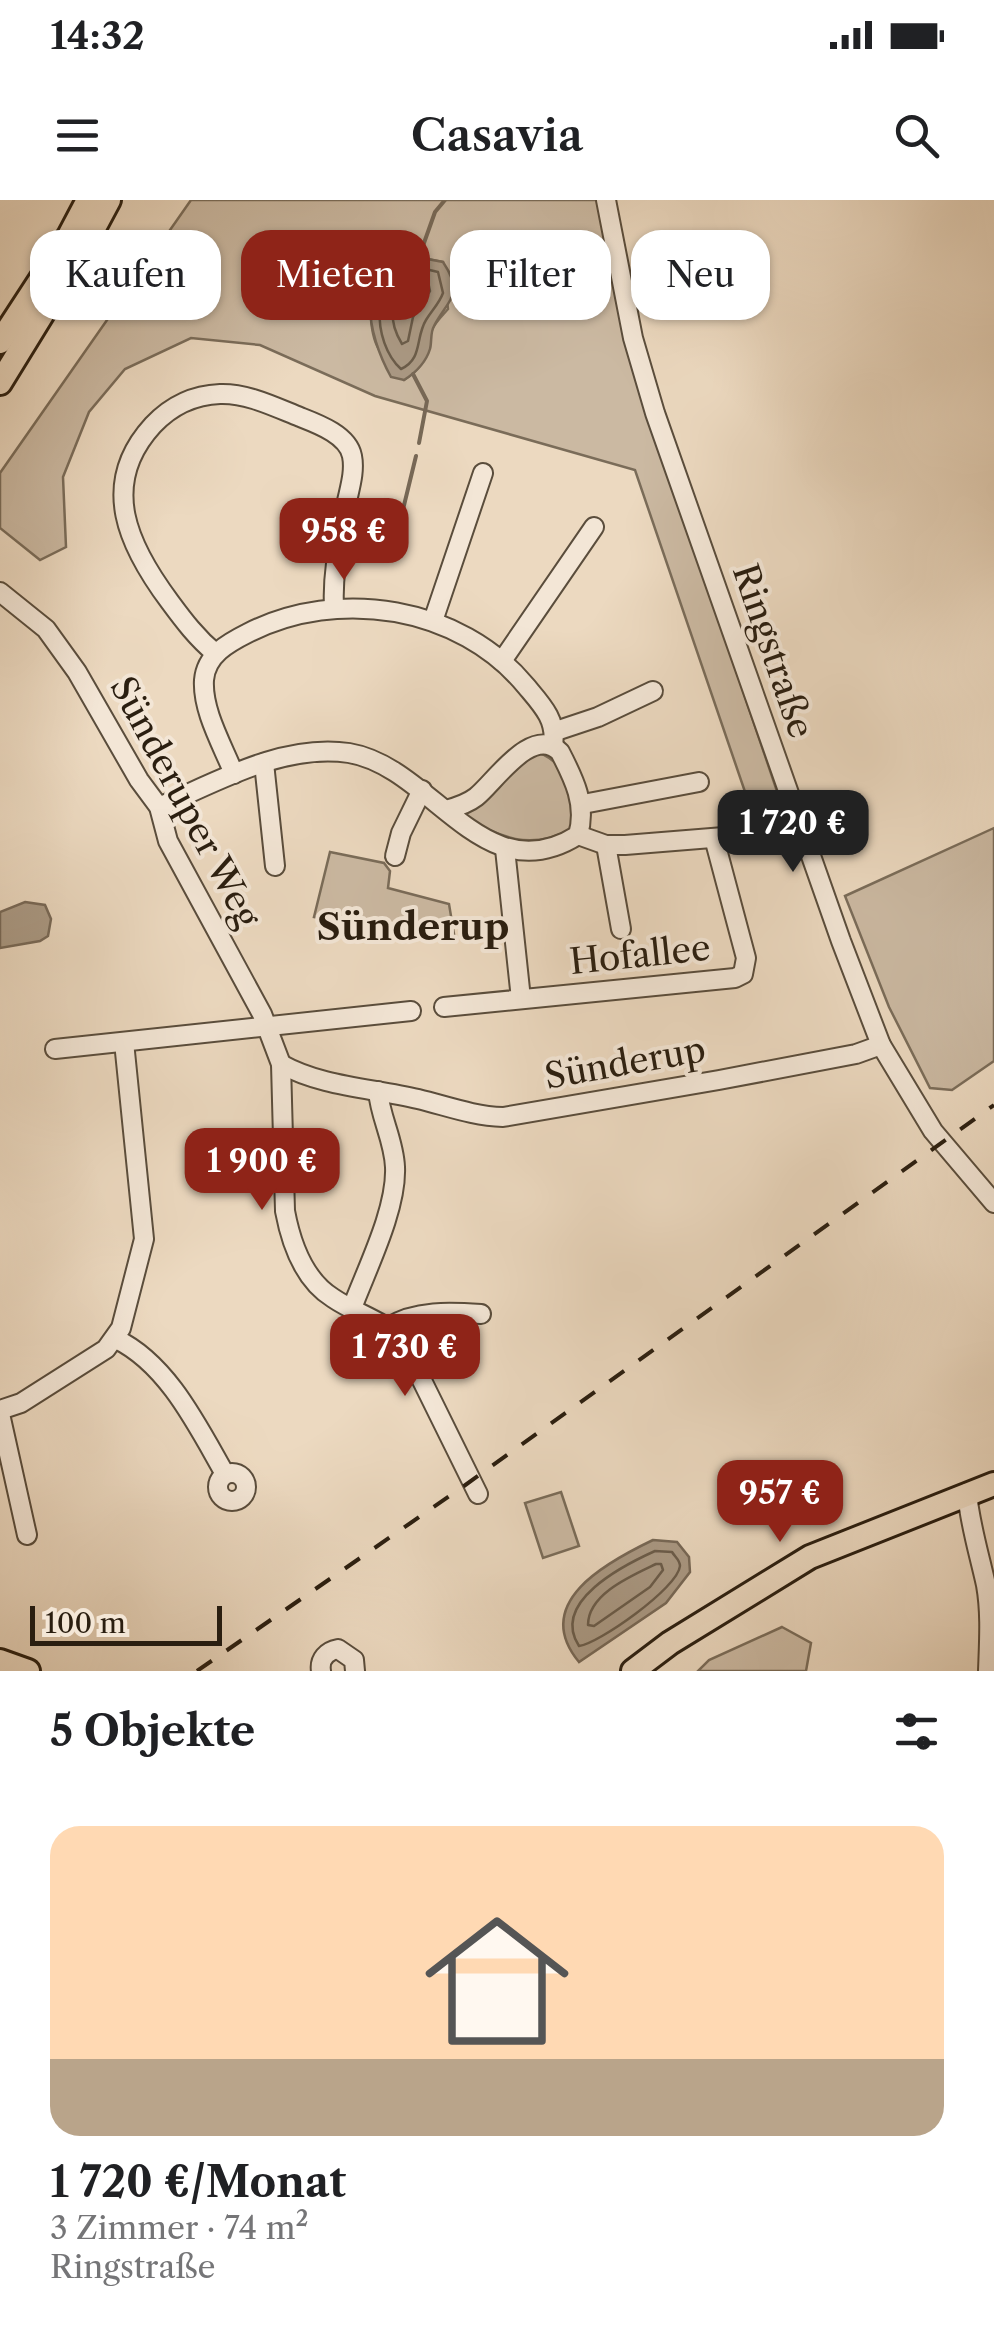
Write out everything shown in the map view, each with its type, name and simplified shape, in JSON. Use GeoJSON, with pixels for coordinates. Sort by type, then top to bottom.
{"type":"FeatureCollection","features":[{"type":"Feature","properties":{"kind":"main road"},"geometry":{"type":"LineString","coordinates":[[0,342],[88,200]]}},
{"type":"Feature","properties":{"kind":"main road"},"geometry":{"type":"LineString","coordinates":[[0,383],[109,200]]}},
{"type":"Feature","properties":{"kind":"main road"},"geometry":{"type":"LineString","coordinates":[[632,1671],[670,1643],[810,1558],[994,1484]]}},
{"type":"Feature","properties":{"kind":"main road"},"geometry":{"type":"LineString","coordinates":[[0,1661],[28,1671]]}},
{"type":"Feature","properties":{"kind":"street","name":"Ringstraße"},"geometry":{"type":"LineString","coordinates":[[606,200],[633,338],[655,413],[881,1045],[933,1131],[994,1203]]}},
{"type":"Feature","properties":{"kind":"street"},"geometry":{"type":"LineString","coordinates":[[215,653],[198,640],[150,576],[133,542],[124,511],[122,492],[133,454],[162,416],[183,402],[222,394],[261,402],[308,420],[339,436],[348,446],[352,473],[332,586],[334,606]]}},
{"type":"Feature","properties":{"kind":"street"},"geometry":{"type":"LineString","coordinates":[[433,622],[483,473]]}},
{"type":"Feature","properties":{"kind":"street"},"geometry":{"type":"LineString","coordinates":[[502,661],[594,527]]}},
{"type":"Feature","properties":{"kind":"street","name":"Sünderuper Weg"},"geometry":{"type":"LineString","coordinates":[[0,592],[46,628],[63,648],[139,780],[159,807],[168,842],[267,1027],[281,1064]]}},
{"type":"Feature","properties":{"kind":"street"},"geometry":{"type":"LineString","coordinates":[[234,774],[205,696],[207,666],[215,653],[268,622],[300,612],[334,606],[387,610],[433,622],[468,638],[502,661],[544,708],[583,804],[578,835]]}},
{"type":"Feature","properties":{"kind":"street"},"geometry":{"type":"LineString","coordinates":[[446,810],[474,798],[518,754],[653,691]]}},
{"type":"Feature","properties":{"kind":"street"},"geometry":{"type":"LineString","coordinates":[[159,807],[264,763],[298,755],[351,753],[391,769],[477,836],[505,848],[552,848],[578,835],[606,845],[761,834],[800,820]]}},
{"type":"Feature","properties":{"kind":"street"},"geometry":{"type":"LineString","coordinates":[[264,763],[274,866]]}},
{"type":"Feature","properties":{"kind":"street"},"geometry":{"type":"LineString","coordinates":[[583,804],[698,782]]}},
{"type":"Feature","properties":{"kind":"street"},"geometry":{"type":"LineString","coordinates":[[396,856],[401,833],[422,790]]}},
{"type":"Feature","properties":{"kind":"street","name":"Hofallee"},"geometry":{"type":"LineString","coordinates":[[444,1007],[718,980],[743,974],[746,958],[714,838]]}},
{"type":"Feature","properties":{"kind":"street"},"geometry":{"type":"LineString","coordinates":[[606,845],[621,929]]}},
{"type":"Feature","properties":{"kind":"street","name":"Hofallee"},"geometry":{"type":"LineString","coordinates":[[505,848],[521,999]]}},
{"type":"Feature","properties":{"kind":"street"},"geometry":{"type":"LineString","coordinates":[[55,1049],[410,1011]]}},
{"type":"Feature","properties":{"kind":"street"},"geometry":{"type":"LineString","coordinates":[[27,1535],[0,1412],[116,1339],[144,1239],[124,1042]]}},
{"type":"Feature","properties":{"kind":"street","name":"Sünderup"},"geometry":{"type":"LineString","coordinates":[[281,1064],[310,1077],[482,1116],[503,1117],[856,1054],[881,1045]]}},
{"type":"Feature","properties":{"kind":"street"},"geometry":{"type":"LineString","coordinates":[[281,1064],[289,1232],[310,1276],[325,1292],[401,1338],[478,1494]]}},
{"type":"Feature","properties":{"kind":"street"},"geometry":{"type":"LineString","coordinates":[[352,1308],[395,1182],[395,1164],[378,1091]]}},
{"type":"Feature","properties":{"kind":"street"},"geometry":{"type":"LineString","coordinates":[[388,1327],[433,1314],[481,1314]]}},
{"type":"Feature","properties":{"kind":"street"},"geometry":{"type":"LineString","coordinates":[[116,1339],[127,1344],[176,1392],[225,1474]]}},
{"type":"Feature","properties":{"kind":"street"},"geometry":{"type":"LineString","coordinates":[[968,1493],[970,1528],[986,1585],[990,1620],[988,1671]]}},
{"type":"Feature","properties":{"kind":"street"},"geometry":{"type":"LineString","coordinates":[[321,1671],[324,1658],[338,1649],[354,1660],[355,1671]]}},
{"type":"Feature","properties":{"kind":"shaded area"},"geometry":{"type":"Polygon","coordinates":[[[191,200],[602,200],[610,230],[450,230],[450,320],[611,320],[611,235],[678,499],[780,800],[776,816],[756,824],[635,470],[375,396],[260,345],[191,338],[125,369],[89,412],[63,477],[66,547],[40,560],[0,528],[0,473],[107,320],[221,320],[221,230],[170,230],[191,200]]]}},
{"type":"Feature","properties":{"kind":"shaded area"},"geometry":{"type":"Polygon","coordinates":[[[533,752],[554,762],[568,782],[574,807],[569,830],[541,840],[515,839],[464,817],[462,812],[533,752]]]}},
{"type":"Feature","properties":{"kind":"shaded area"},"geometry":{"type":"Polygon","coordinates":[[[994,828],[994,1061],[952,1090],[930,1088],[889,1007],[845,896],[994,828]]]}},
{"type":"Feature","properties":{"kind":"shaded area"},"geometry":{"type":"Polygon","coordinates":[[[330,852],[384,863],[390,871],[388,888],[449,904],[455,940],[314,917],[330,852]]]}},
{"type":"Feature","properties":{"kind":"shaded area"},"geometry":{"type":"Polygon","coordinates":[[[561,1492],[579,1546],[543,1558],[525,1503],[561,1492]]]}},
{"type":"Feature","properties":{"kind":"shaded area"},"geometry":{"type":"Polygon","coordinates":[[[782,1627],[811,1643],[806,1671],[698,1671],[709,1660],[782,1627]]]}},
{"type":"Feature","properties":{"kind":"water"},"geometry":{"type":"Polygon","coordinates":[[[430,260],[443,262],[450,273],[450,301],[433,329],[426,358],[404,380],[391,377],[371,320],[430,320],[430,260]]]}},
{"type":"Feature","properties":{"kind":"water"},"geometry":{"type":"Polygon","coordinates":[[[25,902],[45,905],[51,919],[48,936],[0,948],[0,912],[25,902]]]}},
{"type":"Feature","properties":{"kind":"water"},"geometry":{"type":"Polygon","coordinates":[[[653,1540],[677,1542],[689,1557],[690,1572],[666,1603],[579,1662],[566,1641],[563,1621],[569,1603],[596,1573],[653,1540]]]}},
{"type":"Feature","properties":{"kind":"waterway"},"geometry":{"type":"LineString","coordinates":[[429,230],[435,212],[445,200]]}},
{"type":"Feature","properties":{"kind":"waterway"},"geometry":{"type":"LineString","coordinates":[[413,374],[427,401],[419,443]]}},
{"type":"Feature","properties":{"kind":"waterway"},"geometry":{"type":"LineString","coordinates":[[398,530],[416,456]]}},
{"type":"Feature","properties":{"kind":"railway"},"geometry":{"type":"LineString","coordinates":[[197,1671],[464,1486],[994,1105]]}},
{"type":"Feature","properties":{"kind":"district","name":"Sünderup"},"geometry":{"type":"Point","coordinates":[413,927]}}]}
